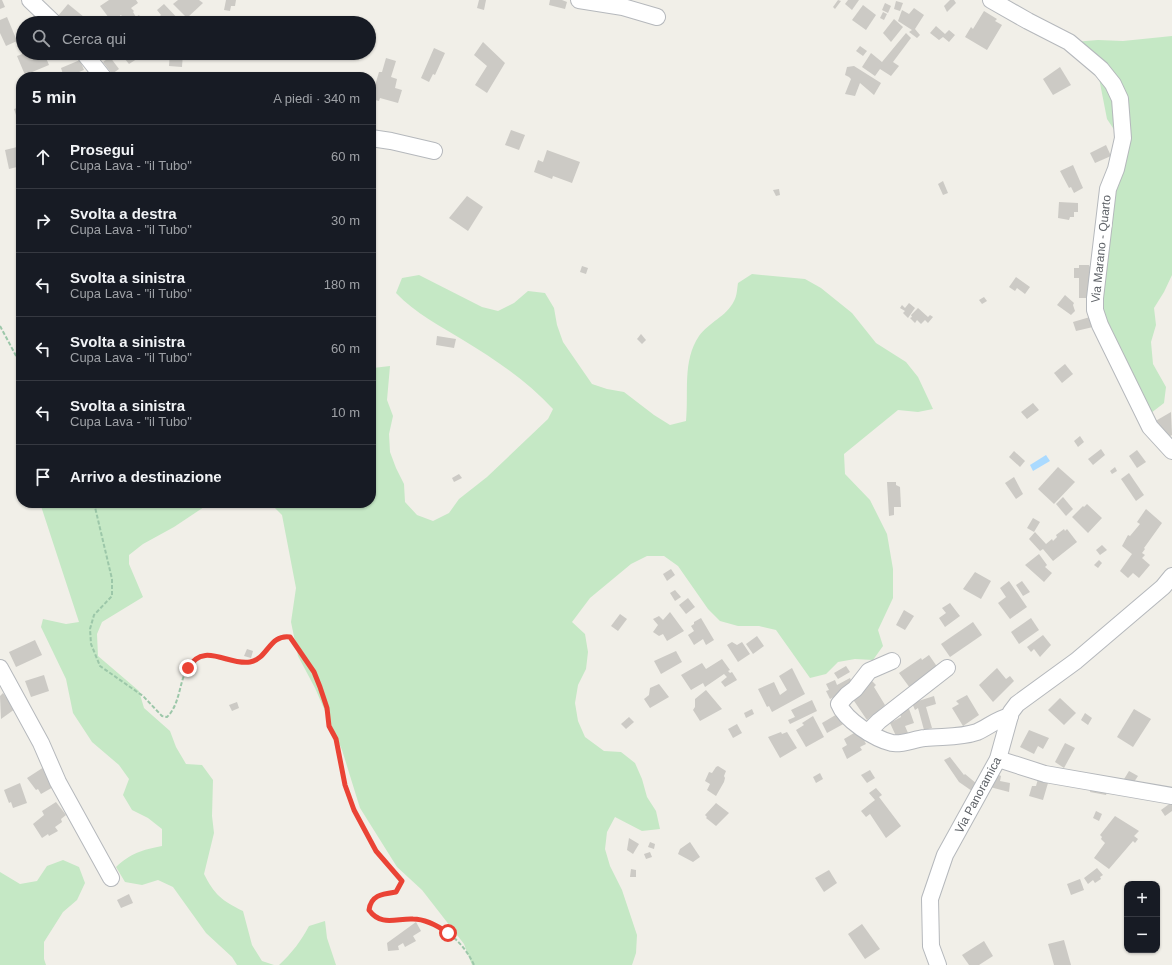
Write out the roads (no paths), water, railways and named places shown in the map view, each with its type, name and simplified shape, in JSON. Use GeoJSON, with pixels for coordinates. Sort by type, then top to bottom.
{"type":"FeatureCollection","features":[{"type":"Feature","properties":{"kind":"street"},"geometry":{"type":"LineString","coordinates":[[30,0],[47,16]]}},
{"type":"Feature","properties":{"kind":"street"},"geometry":{"type":"LineString","coordinates":[[579,0],[623,8],[657,17]]}},
{"type":"Feature","properties":{"kind":"street","name":"Via Marano - Quarto"},"geometry":{"type":"LineString","coordinates":[[991,0],[1028,22],[1069,42],[1102,69],[1113,84],[1120,99],[1123,138],[1116,169],[1108,189],[1095,298],[1095,310],[1103,332],[1150,427],[1172,451]]}},
{"type":"Feature","properties":{"kind":"street"},"geometry":{"type":"LineString","coordinates":[[89,60],[98,72]]}},
{"type":"Feature","properties":{"kind":"street"},"geometry":{"type":"LineString","coordinates":[[376,138],[391,140],[434,151]]}},
{"type":"Feature","properties":{"kind":"street","name":"Via Panoramica"},"geometry":{"type":"LineString","coordinates":[[938,965],[932,946],[930,899],[945,855],[998,759],[1010,716],[1017,704],[1076,661],[1163,587],[1172,576]]}},
{"type":"Feature","properties":{"kind":"street"},"geometry":{"type":"LineString","coordinates":[[892,661],[866,673],[856,689],[847,695],[839,704],[841,710],[848,718],[868,732],[885,741],[898,743],[924,738],[972,733],[1002,718],[1010,716]]}},
{"type":"Feature","properties":{"kind":"street"},"geometry":{"type":"LineString","coordinates":[[0,668],[41,743],[58,782],[111,878]]}},
{"type":"Feature","properties":{"kind":"street"},"geometry":{"type":"LineString","coordinates":[[868,732],[908,698],[947,668]]}},
{"type":"Feature","properties":{"kind":"street"},"geometry":{"type":"LineString","coordinates":[[998,759],[1045,774],[1172,796]]}},
{"type":"Feature","properties":{"kind":"water"},"geometry":{"type":"Polygon","coordinates":[[[1046,455],[1050,461],[1033,471],[1030,465],[1046,455]]]}}]}
